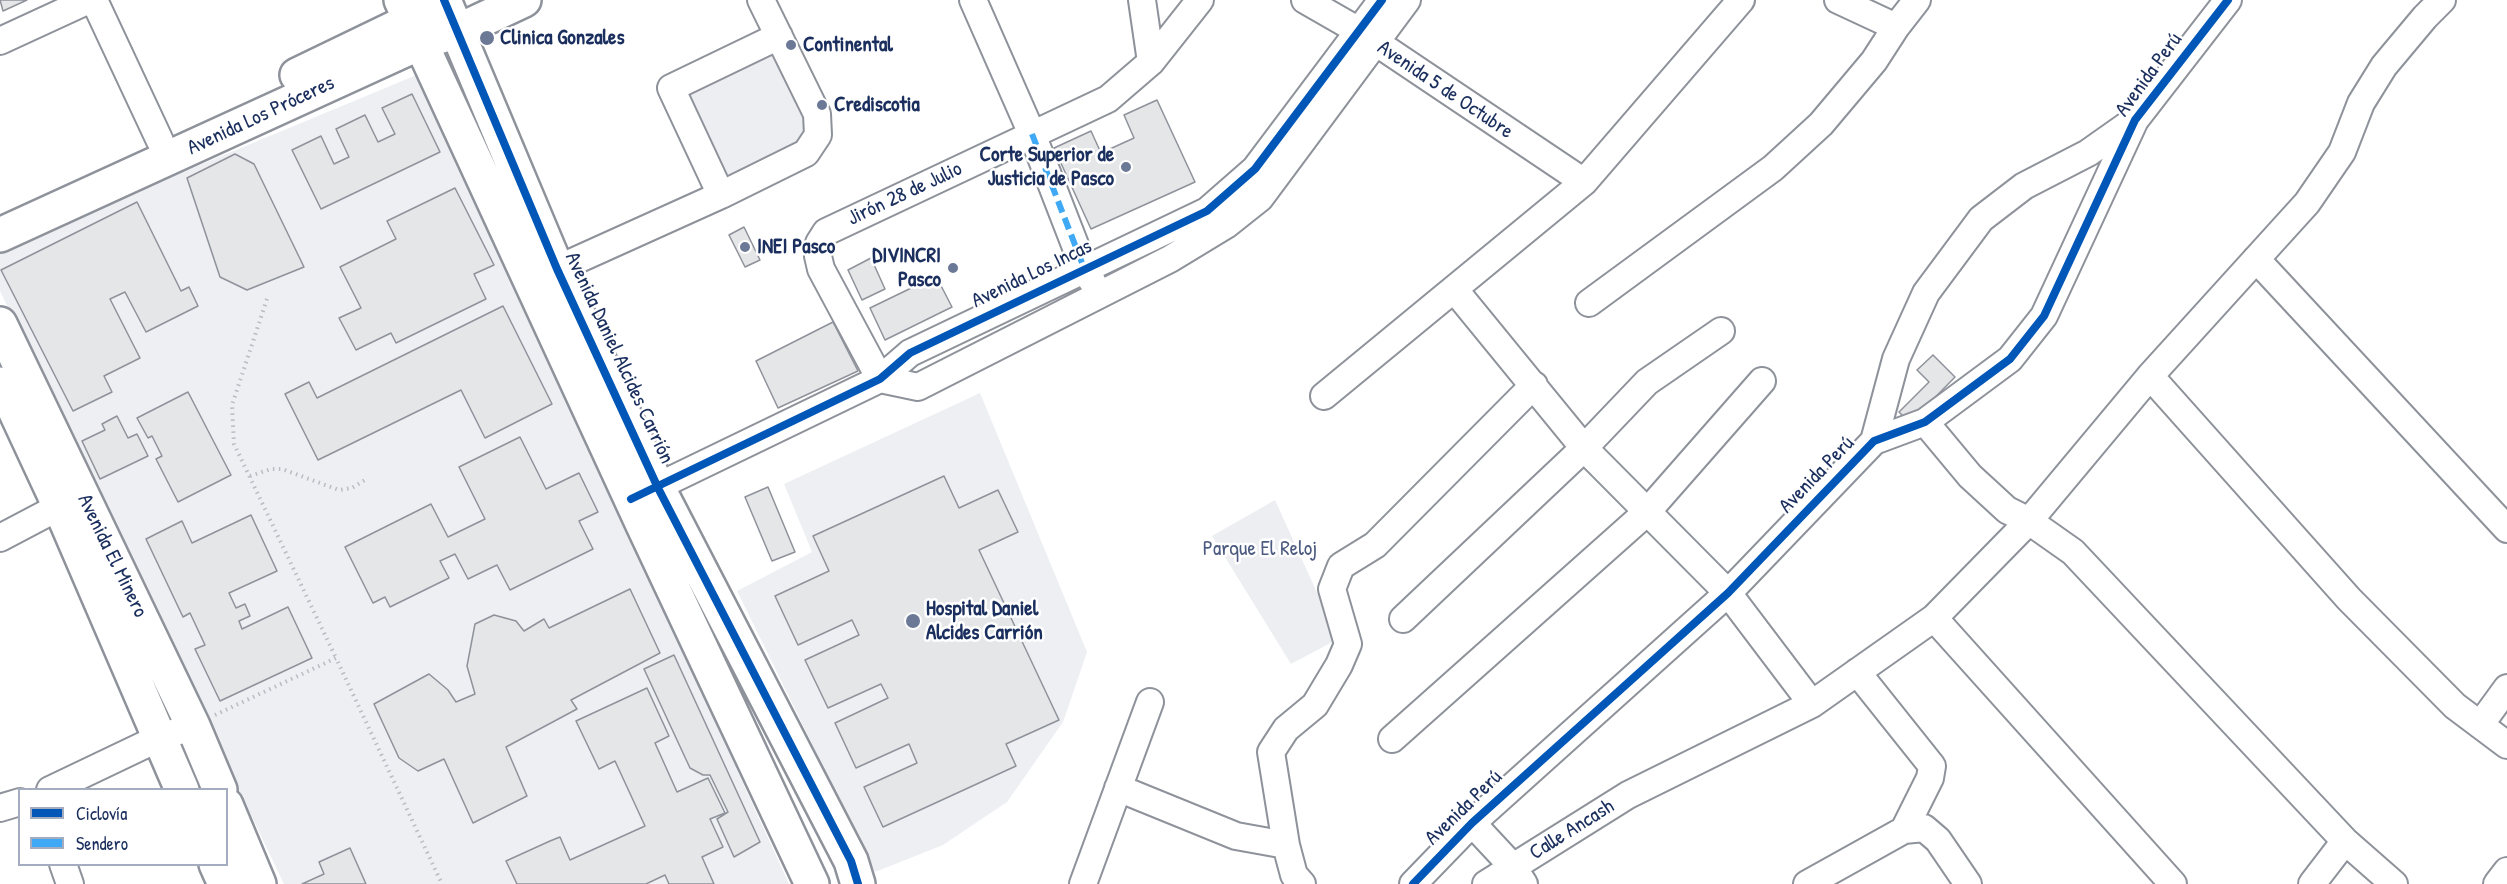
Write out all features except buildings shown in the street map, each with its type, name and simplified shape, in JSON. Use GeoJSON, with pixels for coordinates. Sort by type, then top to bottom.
{"type":"FeatureCollection","features":[{"type":"Feature","properties":{"kind":"street"},"geometry":{"type":"LineString","coordinates":[[0,40],[89,0]]}},
{"type":"Feature","properties":{"kind":"street"},"geometry":{"type":"LineString","coordinates":[[94,0],[159,141]]}},
{"type":"Feature","properties":{"kind":"street","name":"Avenida Los Próceres"},"geometry":{"type":"LineString","coordinates":[[0,213],[159,141],[411,21],[453,9],[524,0]]}},
{"type":"Feature","properties":{"kind":"street"},"geometry":{"type":"LineString","coordinates":[[557,268],[721,195],[806,153],[818,135],[817,114],[761,0]]}},
{"type":"Feature","properties":{"kind":"street"},"geometry":{"type":"LineString","coordinates":[[973,0],[1032,134],[1084,268],[1101,295]]}},
{"type":"Feature","properties":{"kind":"street"},"geometry":{"type":"LineString","coordinates":[[1142,0],[1150,62]]}},
{"type":"Feature","properties":{"kind":"street","name":"Jirón 28 de Julio"},"geometry":{"type":"LineString","coordinates":[[880,379],[821,269],[818,256],[819,243],[826,232],[1108,99],[1150,62],[1200,0]]}},
{"type":"Feature","properties":{"kind":"street","name":"Avenida 5 de Octubre"},"geometry":{"type":"LineString","coordinates":[[1305,0],[1366,37],[1584,182]]}},
{"type":"Feature","properties":{"kind":"street","name":"Avenida Los Incas"},"geometry":{"type":"LineString","coordinates":[[1366,37],[1382,0]]}},
{"type":"Feature","properties":{"kind":"street","name":"Avenida Los Incas"},"geometry":{"type":"LineString","coordinates":[[880,379],[918,387],[1170,259],[1226,225],[1260,198],[1288,140],[1366,37],[1407,0]]}},
{"type":"Feature","properties":{"kind":"street"},"geometry":{"type":"LineString","coordinates":[[1324,396],[1584,182],[1741,0]]}},
{"type":"Feature","properties":{"kind":"street"},"geometry":{"type":"LineString","coordinates":[[1838,0],[1896,27]]}},
{"type":"Feature","properties":{"kind":"street"},"geometry":{"type":"LineString","coordinates":[[1589,303],[1773,168],[1821,124],[1874,61],[1917,0]]}},
{"type":"Feature","properties":{"kind":"street","name":"Avenida Perú"},"geometry":{"type":"LineString","coordinates":[[1413,884],[1472,823],[1728,593],[1874,441],[1924,422],[2010,359],[2044,316],[2135,120],[2228,0]]}},
{"type":"Feature","properties":{"kind":"street","name":"Calle Ancash"},"geometry":{"type":"LineString","coordinates":[[1486,884],[1519,876],[1628,795],[1812,704],[1934,618],[2029,522],[2150,376],[2307,204],[2342,152],[2361,102],[2384,66],[2424,17],[2442,0]]}},
{"type":"Feature","properties":{"kind":"street","name":"Avenida Daniel Alcides Carrión"},"geometry":{"type":"LineString","coordinates":[[453,9],[557,268],[599,394]]}},
{"type":"Feature","properties":{"kind":"street","name":"Avenida Los Próceres"},"geometry":{"type":"LineString","coordinates":[[0,235],[411,21]]}},
{"type":"Feature","properties":{"kind":"street","name":"Avenida Daniel Alcides Carrión"},"geometry":{"type":"LineString","coordinates":[[411,21],[486,182],[599,394],[645,493],[812,884]]}},
{"type":"Feature","properties":{"kind":"street"},"geometry":{"type":"LineString","coordinates":[[721,195],[671,88],[779,36]]}},
{"type":"Feature","properties":{"kind":"street"},"geometry":{"type":"LineString","coordinates":[[1874,441],[1896,359],[1926,293],[1981,219],[2024,186],[2088,153],[2135,120]]}},
{"type":"Feature","properties":{"kind":"street","name":"Avenida Los Incas"},"geometry":{"type":"LineString","coordinates":[[645,493],[880,379],[910,353],[1207,211],[1288,140]]}},
{"type":"Feature","properties":{"kind":"street"},"geometry":{"type":"LineString","coordinates":[[486,182],[516,170]]}},
{"type":"Feature","properties":{"kind":"street"},"geometry":{"type":"LineString","coordinates":[[2256,259],[2507,529]]}},
{"type":"Feature","properties":{"kind":"street"},"geometry":{"type":"LineString","coordinates":[[1454,289],[1584,448],[1728,593],[1812,704]]}},
{"type":"Feature","properties":{"kind":"street","name":"Avenida El Minero"},"geometry":{"type":"LineString","coordinates":[[0,324],[7,388],[72,501],[194,726],[220,788]]}},
{"type":"Feature","properties":{"kind":"street"},"geometry":{"type":"LineString","coordinates":[[1403,619],[1584,448],[1647,382],[1721,331]]}},
{"type":"Feature","properties":{"kind":"street"},"geometry":{"type":"LineString","coordinates":[[2150,376],[2349,599],[2455,706],[2507,745]]}},
{"type":"Feature","properties":{"kind":"street"},"geometry":{"type":"LineString","coordinates":[[1392,739],[1647,512],[1761,381]]}},
{"type":"Feature","properties":{"kind":"street"},"geometry":{"type":"LineString","coordinates":[[1294,881],[1271,752],[1286,729],[1315,705],[1339,665],[1348,644],[1332,589],[1341,566],[1375,544],[1534,385]]}},
{"type":"Feature","properties":{"kind":"street"},"geometry":{"type":"LineString","coordinates":[[1924,422],[1970,476],[2007,510],[2073,552],[2345,841],[2394,884]]}},
{"type":"Feature","properties":{"kind":"street","name":"Avenida Daniel Alcides Carrión"},"geometry":{"type":"LineString","coordinates":[[645,493],[851,861],[858,884]]}},
{"type":"Feature","properties":{"kind":"street"},"geometry":{"type":"LineString","coordinates":[[0,538],[72,501]]}},
{"type":"Feature","properties":{"kind":"street","name":"Avenida El Minero"},"geometry":{"type":"LineString","coordinates":[[72,501],[159,738],[182,788]]}},
{"type":"Feature","properties":{"kind":"street"},"geometry":{"type":"LineString","coordinates":[[1934,618],[2173,884]]}},
{"type":"Feature","properties":{"kind":"street"},"geometry":{"type":"LineString","coordinates":[[1807,884],[1914,829],[1930,778],[1932,766],[1857,672]]}},
{"type":"Feature","properties":{"kind":"street"},"geometry":{"type":"LineString","coordinates":[[2480,725],[2507,688]]}},
{"type":"Feature","properties":{"kind":"street"},"geometry":{"type":"LineString","coordinates":[[1083,884],[1150,702]]}},
{"type":"Feature","properties":{"kind":"street"},"geometry":{"type":"LineString","coordinates":[[52,788],[159,738],[194,726]]}},
{"type":"Feature","properties":{"kind":"street"},"geometry":{"type":"LineString","coordinates":[[1118,788],[1236,836],[1286,845]]}},
{"type":"Feature","properties":{"kind":"street"},"geometry":{"type":"LineString","coordinates":[[0,808],[18,803]]}},
{"type":"Feature","properties":{"kind":"street"},"geometry":{"type":"LineString","coordinates":[[228,810],[259,884]]}},
{"type":"Feature","properties":{"kind":"street"},"geometry":{"type":"LineString","coordinates":[[1472,823],[1519,876]]}},
{"type":"Feature","properties":{"kind":"street"},"geometry":{"type":"LineString","coordinates":[[1914,829],[1938,840],[1968,884]]}},
{"type":"Feature","properties":{"kind":"street"},"geometry":{"type":"LineString","coordinates":[[2312,884],[2345,841]]}},
{"type":"Feature","properties":{"kind":"street"},"geometry":{"type":"LineString","coordinates":[[64,866],[70,884]]}},
{"type":"Feature","properties":{"kind":"street"},"geometry":{"type":"LineString","coordinates":[[217,866],[225,884]]}},
{"type":"Feature","properties":{"kind":"street"},"geometry":{"type":"LineString","coordinates":[[2497,884],[2507,871]]}},
{"type":"Feature","properties":{"kind":"path"},"geometry":{"type":"LineString","coordinates":[[267,299],[232,405],[234,444],[442,884]]}},
{"type":"Feature","properties":{"kind":"path"},"geometry":{"type":"LineString","coordinates":[[250,476],[271,469],[282,469],[339,490],[352,488],[368,478]]}},
{"type":"Feature","properties":{"kind":"path"},"geometry":{"type":"LineString","coordinates":[[194,726],[336,658]]}},
{"type":"Feature","properties":{"kind":"shaded area"},"geometry":{"type":"Polygon","coordinates":[[[419,74],[789,884],[284,884],[0,291],[0,248],[419,74]]]}},
{"type":"Feature","properties":{"kind":"shaded area","name":"Hospital Daniel Alcides Carrión"},"geometry":{"type":"Polygon","coordinates":[[[980,393],[1087,652],[1063,722],[1007,802],[943,845],[875,872],[737,591],[812,552],[784,484],[980,393]]]}},
{"type":"Feature","properties":{"kind":"green space"},"geometry":{"type":"Polygon","coordinates":[[[776,52],[811,115],[805,143],[746,176],[723,176],[688,94],[776,52]]]}},
{"type":"Feature","properties":{"kind":"green space","name":"Parque El Reloj"},"geometry":{"type":"Polygon","coordinates":[[[1275,500],[1338,639],[1291,664],[1212,536],[1275,500]]]}},
{"type":"Feature","properties":{"kind":"marked path"},"geometry":{"type":"LineString","coordinates":[[1032,134],[1084,268]]}},
{"type":"Feature","properties":{"kind":"cycle path"},"geometry":{"type":"LineString","coordinates":[[444,0],[557,269],[658,488],[851,861],[858,884]]}},
{"type":"Feature","properties":{"kind":"cycle path"},"geometry":{"type":"LineString","coordinates":[[631,499],[880,379],[910,353],[1207,211],[1255,169],[1382,0]]}},
{"type":"Feature","properties":{"kind":"cycle path"},"geometry":{"type":"LineString","coordinates":[[1413,884],[1472,823],[1728,593],[1874,441],[1925,422],[2010,359],[2044,316],[2135,120],[2228,0]]}},
{"type":"Feature","properties":{"kind":"place","name":"Clinica Gonzales"},"geometry":{"type":"Point","coordinates":[487,38]}},
{"type":"Feature","properties":{"kind":"place","name":"Continental"},"geometry":{"type":"Point","coordinates":[791,45]}},
{"type":"Feature","properties":{"kind":"place","name":"Crediscotia"},"geometry":{"type":"Point","coordinates":[822,105]}},
{"type":"Feature","properties":{"kind":"place","name":"Corte Superior de Justicia de Pasco"},"geometry":{"type":"Point","coordinates":[1126,167]}},
{"type":"Feature","properties":{"kind":"place","name":"INEI Pasco"},"geometry":{"type":"Point","coordinates":[745,247]}},
{"type":"Feature","properties":{"kind":"place","name":"DIVINCRI Pasco"},"geometry":{"type":"Point","coordinates":[953,268]}},
{"type":"Feature","properties":{"kind":"place","name":"Hospital Daniel Alcides Carrión"},"geometry":{"type":"Point","coordinates":[913,621]}}]}
